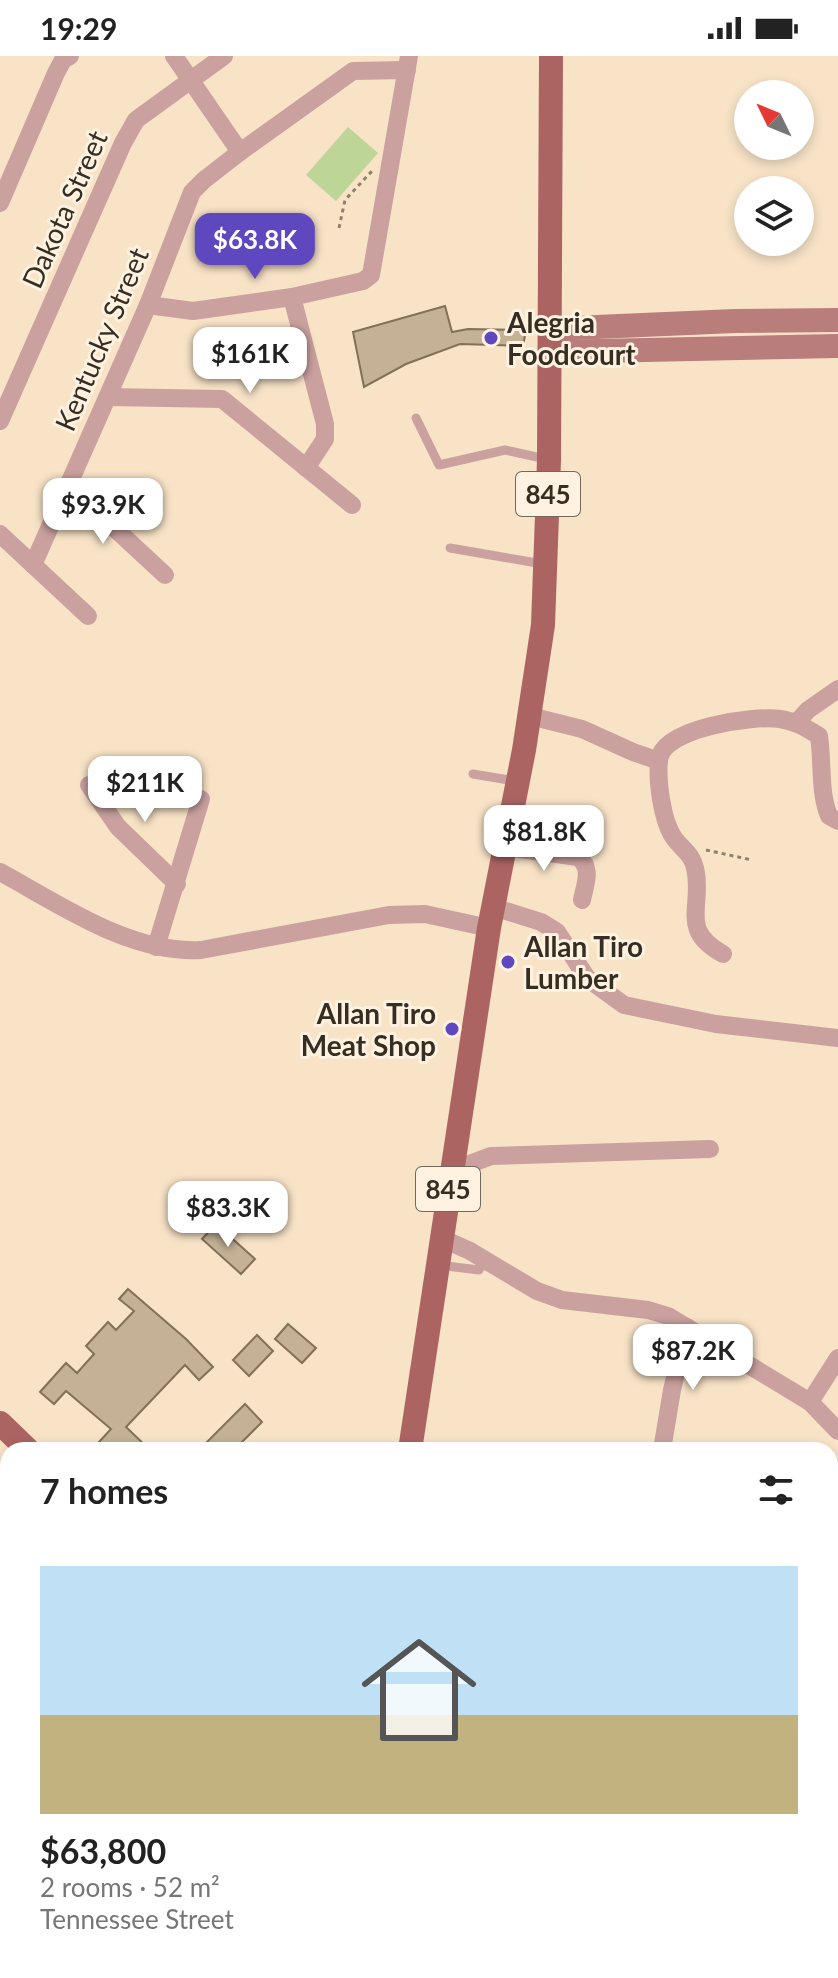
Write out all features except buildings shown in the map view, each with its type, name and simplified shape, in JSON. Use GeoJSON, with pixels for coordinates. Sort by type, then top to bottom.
{"type":"FeatureCollection","features":[{"type":"Feature","properties":{"kind":"main road","name":"845"},"geometry":{"type":"LineString","coordinates":[[411,1442],[491,917],[530,716],[543,625],[549,460],[551,56]]}},
{"type":"Feature","properties":{"kind":"main road"},"geometry":{"type":"LineString","coordinates":[[0,1423],[20,1442]]}},
{"type":"Feature","properties":{"kind":"street"},"geometry":{"type":"LineString","coordinates":[[0,203],[56,73],[63,60],[70,56]]}},
{"type":"Feature","properties":{"kind":"street"},"geometry":{"type":"LineString","coordinates":[[174,56],[240,152]]}},
{"type":"Feature","properties":{"kind":"street","name":"Dakota Street"},"geometry":{"type":"LineString","coordinates":[[0,421],[136,120],[224,56]]}},
{"type":"Feature","properties":{"kind":"street"},"geometry":{"type":"LineString","coordinates":[[148,305],[193,311],[292,297],[363,281],[371,275],[408,63]]}},
{"type":"Feature","properties":{"kind":"street","name":"Kentucky Street"},"geometry":{"type":"LineString","coordinates":[[33,565],[148,305],[192,192],[240,152],[353,71],[408,63]]}},
{"type":"Feature","properties":{"kind":"street"},"geometry":{"type":"LineString","coordinates":[[292,297],[325,424],[325,439],[306,468]]}},
{"type":"Feature","properties":{"kind":"street"},"geometry":{"type":"LineString","coordinates":[[550,340],[735,321],[838,320]]}},
{"type":"Feature","properties":{"kind":"street"},"geometry":{"type":"LineString","coordinates":[[550,340],[838,346]]}},
{"type":"Feature","properties":{"kind":"street"},"geometry":{"type":"LineString","coordinates":[[108,397],[222,399],[352,505]]}},
{"type":"Feature","properties":{"kind":"street"},"geometry":{"type":"LineString","coordinates":[[69,486],[165,575]]}},
{"type":"Feature","properties":{"kind":"street"},"geometry":{"type":"LineString","coordinates":[[0,534],[88,616]]}},
{"type":"Feature","properties":{"kind":"street"},"geometry":{"type":"LineString","coordinates":[[797,722],[808,710],[838,689]]}},
{"type":"Feature","properties":{"kind":"street"},"geometry":{"type":"LineString","coordinates":[[530,716],[582,729],[659,761]]}},
{"type":"Feature","properties":{"kind":"street"},"geometry":{"type":"LineString","coordinates":[[723,954],[705,943],[699,934],[696,922],[696,870],[691,857],[673,837],[663,810],[661,752],[675,740],[695,730],[751,717],[797,722],[819,736],[838,731]]}},
{"type":"Feature","properties":{"kind":"street"},"geometry":{"type":"LineString","coordinates":[[819,736],[823,763],[822,800],[829,816],[838,821]]}},
{"type":"Feature","properties":{"kind":"street"},"geometry":{"type":"LineString","coordinates":[[89,785],[118,827],[177,884]]}},
{"type":"Feature","properties":{"kind":"street"},"geometry":{"type":"LineString","coordinates":[[156,947],[201,799]]}},
{"type":"Feature","properties":{"kind":"street"},"geometry":{"type":"LineString","coordinates":[[505,847],[578,857],[585,862],[588,870],[582,900]]}},
{"type":"Feature","properties":{"kind":"street"},"geometry":{"type":"LineString","coordinates":[[0,872],[97,924],[156,947],[179,951],[201,950],[389,915],[491,917],[541,922],[557,932],[587,978],[624,1005],[716,1024],[838,1038]]}},
{"type":"Feature","properties":{"kind":"street"},"geometry":{"type":"LineString","coordinates":[[451,1171],[491,1156],[710,1149]]}},
{"type":"Feature","properties":{"kind":"street"},"geometry":{"type":"LineString","coordinates":[[441,1238],[537,1291],[562,1300],[648,1310],[668,1316],[810,1402],[838,1431]]}},
{"type":"Feature","properties":{"kind":"street"},"geometry":{"type":"LineString","coordinates":[[663,1442],[687,1327]]}},
{"type":"Feature","properties":{"kind":"street"},"geometry":{"type":"LineString","coordinates":[[810,1402],[838,1358]]}},
{"type":"Feature","properties":{"kind":"lane"},"geometry":{"type":"LineString","coordinates":[[416,418],[439,465],[505,450],[549,460]]}},
{"type":"Feature","properties":{"kind":"lane"},"geometry":{"type":"LineString","coordinates":[[450,548],[546,564]]}},
{"type":"Feature","properties":{"kind":"lane"},"geometry":{"type":"LineString","coordinates":[[473,774],[518,782]]}},
{"type":"Feature","properties":{"kind":"lane"},"geometry":{"type":"LineString","coordinates":[[437,1265],[479,1270],[485,1260]]}},
{"type":"Feature","properties":{"kind":"path"},"geometry":{"type":"LineString","coordinates":[[339,228],[345,200],[371,171],[390,171]]}},
{"type":"Feature","properties":{"kind":"path"},"geometry":{"type":"LineString","coordinates":[[682,847],[723,852],[752,860]]}},
{"type":"Feature","properties":{"kind":"green space"},"geometry":{"type":"Polygon","coordinates":[[[348,127],[378,153],[336,201],[306,175],[348,127]]]}},
{"type":"Feature","properties":{"kind":"place","name":"Alegria Foodcourt"},"geometry":{"type":"Point","coordinates":[491,338]}},
{"type":"Feature","properties":{"kind":"place","name":"Allan Tiro Lumber"},"geometry":{"type":"Point","coordinates":[508,962]}},
{"type":"Feature","properties":{"kind":"place","name":"Allan Tiro Meat Shop"},"geometry":{"type":"Point","coordinates":[452,1029]}}]}
